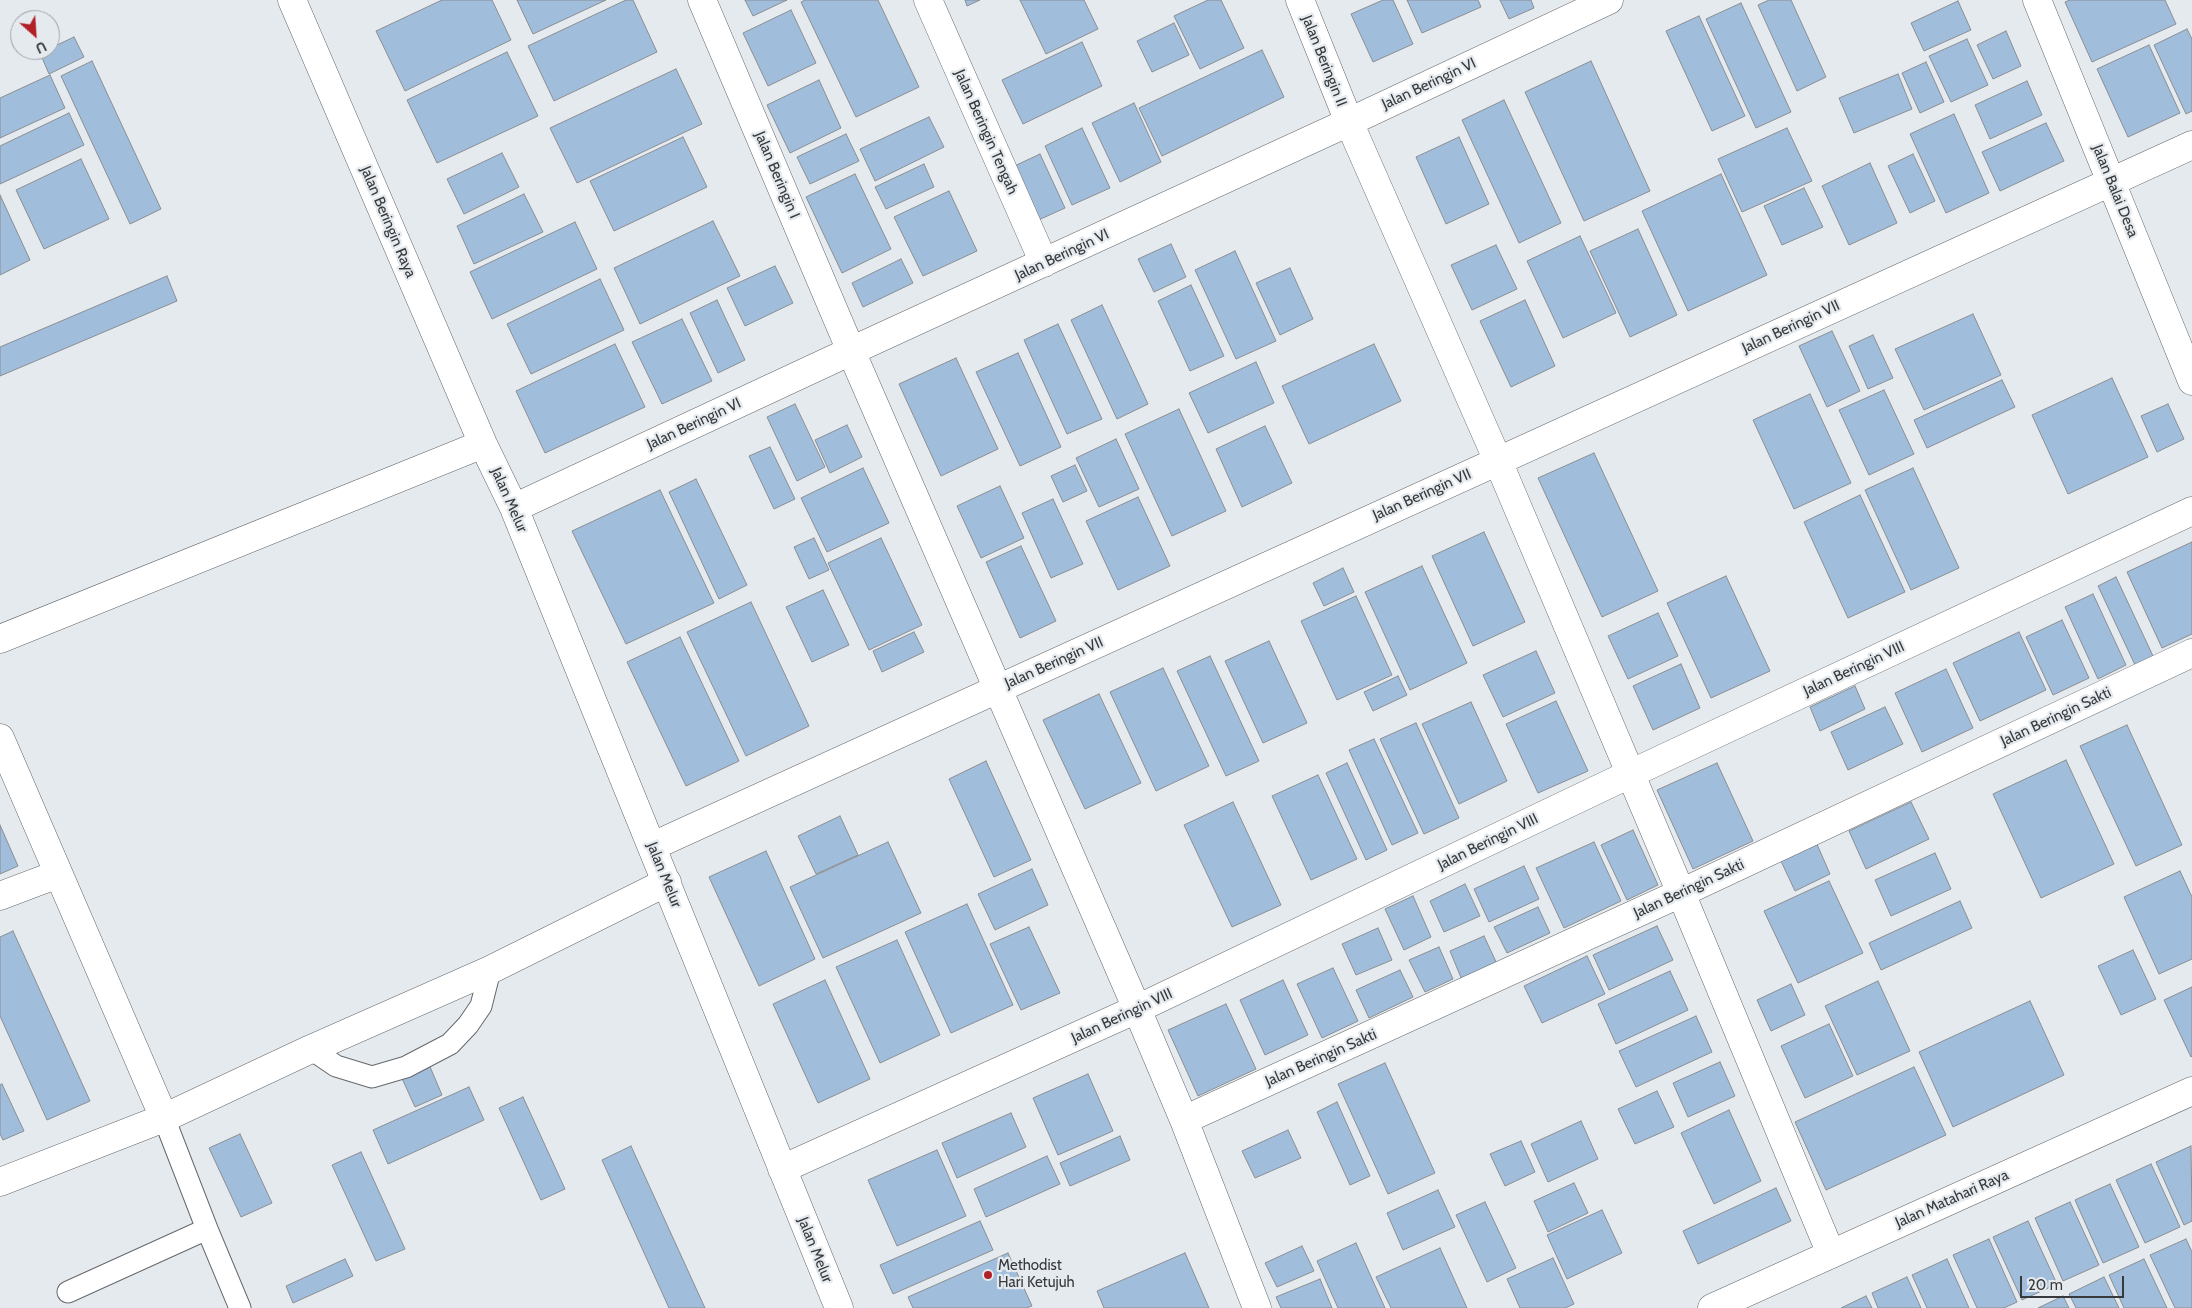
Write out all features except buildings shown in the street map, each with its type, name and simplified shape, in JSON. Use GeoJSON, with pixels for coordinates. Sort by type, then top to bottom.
{"type":"FeatureCollection","features":[{"type":"Feature","properties":{"kind":"street","name":"Jalan Beringin Raya"},"geometry":{"type":"LineString","coordinates":[[292,0],[483,444]]}},
{"type":"Feature","properties":{"kind":"street","name":"Jalan Beringin I"},"geometry":{"type":"LineString","coordinates":[[702,0],[851,350],[1137,1009],[1184,1120],[1257,1308]]}},
{"type":"Feature","properties":{"kind":"street","name":"Jalan Beringin Tengah"},"geometry":{"type":"LineString","coordinates":[[928,0],[1044,263]]}},
{"type":"Feature","properties":{"kind":"street","name":"Jalan Beringin II"},"geometry":{"type":"LineString","coordinates":[[1300,0],[1349,122],[1498,461],[1682,893],[1831,1254]]}},
{"type":"Feature","properties":{"kind":"street","name":"Jalan Beringin VI"},"geometry":{"type":"LineString","coordinates":[[514,508],[851,350],[1044,263],[1609,0]]}},
{"type":"Feature","properties":{"kind":"street","name":"Jalan Balai Desa"},"geometry":{"type":"LineString","coordinates":[[2037,0],[2192,382]]}},
{"type":"Feature","properties":{"kind":"street","name":"Jalan Beringin VII"},"geometry":{"type":"LineString","coordinates":[[652,846],[2192,145]]}},
{"type":"Feature","properties":{"kind":"street","name":"Jalan Melur"},"geometry":{"type":"LineString","coordinates":[[483,444],[514,508],[839,1308]]}},
{"type":"Feature","properties":{"kind":"street"},"geometry":{"type":"LineString","coordinates":[[0,639],[483,444]]}},
{"type":"Feature","properties":{"kind":"street","name":"Jalan Beringin VIII"},"geometry":{"type":"LineString","coordinates":[[782,1169],[1137,1009],[1630,774],[2192,511]]}},
{"type":"Feature","properties":{"kind":"street","name":"Jalan Beringin Sakti"},"geometry":{"type":"LineString","coordinates":[[1184,1120],[1682,893],[2192,654]]}},
{"type":"Feature","properties":{"kind":"street"},"geometry":{"type":"LineString","coordinates":[[0,738],[164,1118]]}},
{"type":"Feature","properties":{"kind":"street"},"geometry":{"type":"LineString","coordinates":[[0,896],[58,874]]}},
{"type":"Feature","properties":{"kind":"street"},"geometry":{"type":"LineString","coordinates":[[0,1182],[164,1118],[311,1049],[490,970],[667,882]]}},
{"type":"Feature","properties":{"kind":"street","name":"Jalan Matahari Raya"},"geometry":{"type":"LineString","coordinates":[[1712,1308],[2191,1093]]}},
{"type":"Feature","properties":{"kind":"lane"},"geometry":{"type":"LineString","coordinates":[[311,1049],[336,1066],[372,1077],[406,1067],[450,1044],[468,1025],[481,1006],[490,970]]}},
{"type":"Feature","properties":{"kind":"lane"},"geometry":{"type":"LineString","coordinates":[[164,1118],[240,1308]]}},
{"type":"Feature","properties":{"kind":"lane"},"geometry":{"type":"LineString","coordinates":[[68,1292],[207,1229]]}},
{"type":"Feature","properties":{"kind":"place","name":"Methodist Hari Ketujuh"},"geometry":{"type":"Point","coordinates":[988,1275]}}]}
